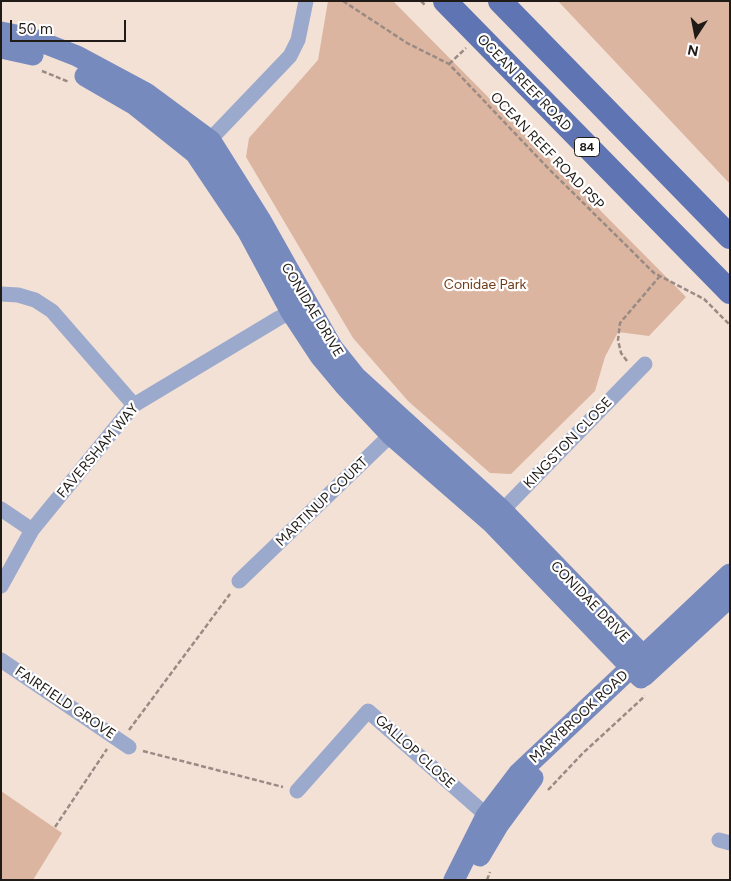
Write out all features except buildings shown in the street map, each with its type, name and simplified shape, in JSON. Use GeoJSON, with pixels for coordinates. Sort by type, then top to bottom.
{"type":"FeatureCollection","features":[{"type":"Feature","properties":{"kind":"main road","name":"OCEAN REEF ROAD"},"geometry":{"type":"LineString","coordinates":[[445,1],[730,292]]}},
{"type":"Feature","properties":{"kind":"main road"},"geometry":{"type":"LineString","coordinates":[[500,1],[730,237]]}},
{"type":"Feature","properties":{"kind":"street"},"geometry":{"type":"LineString","coordinates":[[203,147],[290,56],[298,40],[306,1]]}},
{"type":"Feature","properties":{"kind":"street","name":"CONIDAE DRIVE"},"geometry":{"type":"LineString","coordinates":[[1,32],[31,38],[84,60],[146,93],[203,147],[260,220],[299,309],[397,428],[497,516],[643,673]]}},
{"type":"Feature","properties":{"kind":"street","name":"CONIDAE DRIVE"},"geometry":{"type":"LineString","coordinates":[[1,48],[27,52],[66,66],[98,82],[203,147]]}},
{"type":"Feature","properties":{"kind":"street"},"geometry":{"type":"LineString","coordinates":[[1,294],[18,295],[34,300],[52,311],[134,405]]}},
{"type":"Feature","properties":{"kind":"street","name":"FAVERSHAM WAY"},"geometry":{"type":"LineString","coordinates":[[1,586],[32,530],[134,405],[299,309]]}},
{"type":"Feature","properties":{"kind":"street","name":"KINGSTON CLOSE"},"geometry":{"type":"LineString","coordinates":[[497,516],[640,369]]}},
{"type":"Feature","properties":{"kind":"street","name":"MARTINUP COURT"},"geometry":{"type":"LineString","coordinates":[[239,582],[397,428]]}},
{"type":"Feature","properties":{"kind":"street"},"geometry":{"type":"LineString","coordinates":[[1,509],[32,530]]}},
{"type":"Feature","properties":{"kind":"street","name":"MARYBROOK ROAD"},"geometry":{"type":"LineString","coordinates":[[454,880],[530,760],[643,673],[727,588]]}},
{"type":"Feature","properties":{"kind":"street","name":"FAIRFIELD GROVE"},"geometry":{"type":"LineString","coordinates":[[1,660],[121,742]]}},
{"type":"Feature","properties":{"kind":"street","name":"GALLOP CLOSE"},"geometry":{"type":"LineString","coordinates":[[297,791],[368,711],[492,820]]}},
{"type":"Feature","properties":{"kind":"street","name":"MARYBROOK ROAD"},"geometry":{"type":"LineString","coordinates":[[469,880],[485,846],[492,820]]}},
{"type":"Feature","properties":{"kind":"path","name":"OCEAN REEF ROAD PSP"},"geometry":{"type":"LineString","coordinates":[[343,1],[407,43],[449,64],[547,167],[654,273],[704,299],[730,325]]}},
{"type":"Feature","properties":{"kind":"path"},"geometry":{"type":"LineString","coordinates":[[640,369],[621,353],[618,340],[620,323],[660,276]]}},
{"type":"Feature","properties":{"kind":"path"},"geometry":{"type":"LineString","coordinates":[[55,827],[121,742],[239,582]]}},
{"type":"Feature","properties":{"kind":"path"},"geometry":{"type":"LineString","coordinates":[[544,795],[583,753],[643,673]]}},
{"type":"Feature","properties":{"kind":"path"},"geometry":{"type":"LineString","coordinates":[[121,742],[297,791]]}},
{"type":"Feature","properties":{"kind":"path"},"geometry":{"type":"LineString","coordinates":[[487,880],[493,865]]}},
{"type":"Feature","properties":{"kind":"green space","name":"Conidae Park"},"geometry":{"type":"Polygon","coordinates":[[[328,1],[393,1],[686,297],[649,336],[618,332],[605,357],[595,391],[511,474],[490,473],[408,401],[353,338],[246,157],[249,138],[318,60],[328,1]]]}},
{"type":"Feature","properties":{"kind":"green space"},"geometry":{"type":"Polygon","coordinates":[[[558,1],[730,1],[730,184],[558,1]]]}},
{"type":"Feature","properties":{"kind":"green space"},"geometry":{"type":"Polygon","coordinates":[[[1,791],[62,833],[33,880],[1,880],[1,791]]]}}]}
